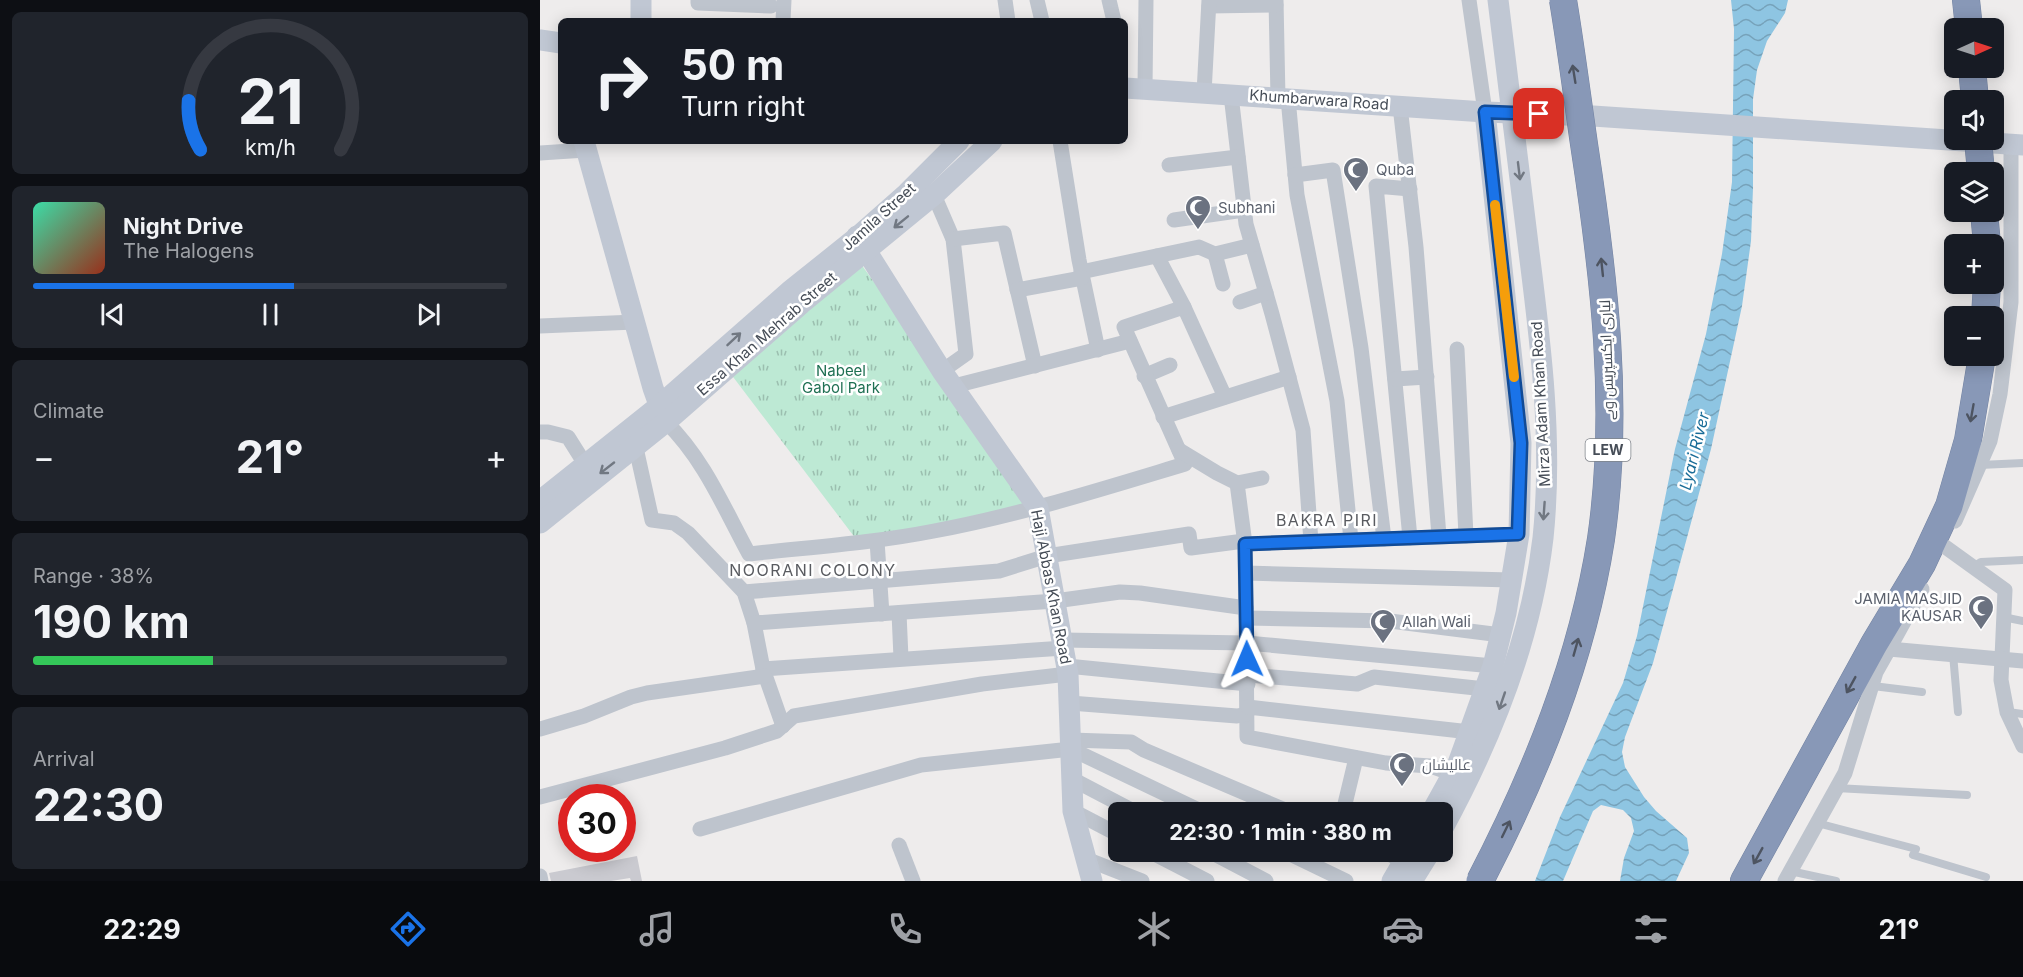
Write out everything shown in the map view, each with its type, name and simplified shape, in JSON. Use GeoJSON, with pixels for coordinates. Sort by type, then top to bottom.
{"type":"FeatureCollection","features":[{"type":"Feature","properties":{"kind":"highway","name":"لیاری ایکسپریس وے"},"geometry":{"type":"LineString","coordinates":[[1480,881],[1530,778],[1550,732],[1566,684],[1591,588],[1606,490],[1609,391],[1604,292],[1597,223],[1563,0]]}},
{"type":"Feature","properties":{"kind":"highway"},"geometry":{"type":"LineString","coordinates":[[1966,0],[1968,18]]}},
{"type":"Feature","properties":{"kind":"highway"},"geometry":{"type":"LineString","coordinates":[[1991,306],[2007,279]]}},
{"type":"Feature","properties":{"kind":"highway"},"geometry":{"type":"LineString","coordinates":[[1744,881],[1874,644],[1922,564],[1944,515],[1968,440],[1980,366]]}},
{"type":"Feature","properties":{"kind":"main road"},"geometry":{"type":"LineString","coordinates":[[641,0],[641,18]]}},
{"type":"Feature","properties":{"kind":"main road","name":"Mirza Adam Khan Road"},"geometry":{"type":"LineString","coordinates":[[1453,809],[1494,724],[1516,660],[1535,584],[1543,537],[1546,476],[1542,376],[1498,0]]}},
{"type":"Feature","properties":{"kind":"main road","name":"Khumbarwara Road"},"geometry":{"type":"LineString","coordinates":[[1135,89],[1485,112],[1593,116],[2017,145]]}},
{"type":"Feature","properties":{"kind":"main road","name":"Mirza Adam Khan Road"},"geometry":{"type":"LineString","coordinates":[[1437,802],[1453,774],[1493,666],[1501,635],[1518,534],[1521,443],[1485,112]]}},
{"type":"Feature","properties":{"kind":"main road","name":"Jamila Street"},"geometry":{"type":"LineString","coordinates":[[862,243],[956,144]]}},
{"type":"Feature","properties":{"kind":"main road","name":"Essa Khan Mehrab Street"},"geometry":{"type":"LineString","coordinates":[[540,523],[634,437],[720,364],[801,304],[862,243],[934,195],[989,144]]}},
{"type":"Feature","properties":{"kind":"main road"},"geometry":{"type":"LineString","coordinates":[[585,146],[662,414]]}},
{"type":"Feature","properties":{"kind":"main road","name":"Haji Abbas Khan Road"},"geometry":{"type":"LineString","coordinates":[[862,243],[948,379],[1038,508],[1065,657],[1070,703],[1073,811],[1092,881]]}},
{"type":"Feature","properties":{"kind":"main road","name":"Essa Khan Mehrab Street"},"geometry":{"type":"LineString","coordinates":[[540,501],[585,464],[634,437]]}},
{"type":"Feature","properties":{"kind":"main road"},"geometry":{"type":"LineString","coordinates":[[1392,881],[1403,862]]}},
{"type":"Feature","properties":{"kind":"main road"},"geometry":{"type":"LineString","coordinates":[[1412,881],[1424,862]]}},
{"type":"Feature","properties":{"kind":"street"},"geometry":{"type":"LineString","coordinates":[[698,0],[698,3],[717,5],[778,3],[782,18]]}},
{"type":"Feature","properties":{"kind":"street"},"geometry":{"type":"LineString","coordinates":[[1005,0],[1008,18]]}},
{"type":"Feature","properties":{"kind":"street"},"geometry":{"type":"LineString","coordinates":[[1037,0],[1041,18]]}},
{"type":"Feature","properties":{"kind":"street"},"geometry":{"type":"LineString","coordinates":[[1109,0],[1113,18]]}},
{"type":"Feature","properties":{"kind":"street"},"geometry":{"type":"LineString","coordinates":[[1135,89],[1146,0]]}},
{"type":"Feature","properties":{"kind":"street","name":"Mirza Adam Khan Road"},"geometry":{"type":"LineString","coordinates":[[1469,0],[1485,112]]}},
{"type":"Feature","properties":{"kind":"street"},"geometry":{"type":"LineString","coordinates":[[1204,93],[1209,3],[1276,2],[1283,98],[1306,242],[1337,401],[1351,540]]}},
{"type":"Feature","properties":{"kind":"street"},"geometry":{"type":"LineString","coordinates":[[1232,95],[1246,224],[1303,430],[1311,542]]}},
{"type":"Feature","properties":{"kind":"street"},"geometry":{"type":"LineString","coordinates":[[1400,106],[1416,247],[1439,537]]}},
{"type":"Feature","properties":{"kind":"street"},"geometry":{"type":"LineString","coordinates":[[1060,144],[1082,275],[1098,350]]}},
{"type":"Feature","properties":{"kind":"street"},"geometry":{"type":"LineString","coordinates":[[1787,876],[1845,772],[1876,672],[1944,546],[1990,441],[2017,303],[2007,279],[2017,256],[2017,145]]}},
{"type":"Feature","properties":{"kind":"street"},"geometry":{"type":"LineString","coordinates":[[540,153],[585,146]]}},
{"type":"Feature","properties":{"kind":"street"},"geometry":{"type":"LineString","coordinates":[[1169,165],[1238,157]]}},
{"type":"Feature","properties":{"kind":"street"},"geometry":{"type":"LineString","coordinates":[[1296,175],[1334,170],[1361,348],[1384,539]]}},
{"type":"Feature","properties":{"kind":"street"},"geometry":{"type":"LineString","coordinates":[[1410,189],[1376,186],[1410,538]]}},
{"type":"Feature","properties":{"kind":"street"},"geometry":{"type":"LineString","coordinates":[[934,195],[953,239],[966,354],[948,379]]}},
{"type":"Feature","properties":{"kind":"street"},"geometry":{"type":"LineString","coordinates":[[1174,220],[1244,210]]}},
{"type":"Feature","properties":{"kind":"street"},"geometry":{"type":"LineString","coordinates":[[953,239],[1004,233],[1035,366]]}},
{"type":"Feature","properties":{"kind":"street"},"geometry":{"type":"LineString","coordinates":[[1017,290],[1199,247],[1215,254],[1252,244]]}},
{"type":"Feature","properties":{"kind":"street"},"geometry":{"type":"LineString","coordinates":[[1215,254],[1223,284]]}},
{"type":"Feature","properties":{"kind":"street"},"geometry":{"type":"LineString","coordinates":[[1157,256],[1184,307],[1225,397]]}},
{"type":"Feature","properties":{"kind":"street"},"geometry":{"type":"LineString","coordinates":[[1240,302],[1266,293]]}},
{"type":"Feature","properties":{"kind":"street"},"geometry":{"type":"LineString","coordinates":[[662,414],[698,459],[749,554],[877,541],[936,531],[1038,508],[1185,464],[1124,327],[1184,307]]}},
{"type":"Feature","properties":{"kind":"street"},"geometry":{"type":"LineString","coordinates":[[540,326],[635,322]]}},
{"type":"Feature","properties":{"kind":"street"},"geometry":{"type":"LineString","coordinates":[[948,379],[1035,366],[1130,341]]}},
{"type":"Feature","properties":{"kind":"street"},"geometry":{"type":"LineString","coordinates":[[1457,349],[1466,536]]}},
{"type":"Feature","properties":{"kind":"street"},"geometry":{"type":"LineString","coordinates":[[1144,376],[1170,365]]}},
{"type":"Feature","properties":{"kind":"street"},"geometry":{"type":"LineString","coordinates":[[1163,417],[1289,376]]}},
{"type":"Feature","properties":{"kind":"street"},"geometry":{"type":"LineString","coordinates":[[1395,379],[1427,377]]}},
{"type":"Feature","properties":{"kind":"street"},"geometry":{"type":"LineString","coordinates":[[540,432],[568,437],[585,464]]}},
{"type":"Feature","properties":{"kind":"street"},"geometry":{"type":"LineString","coordinates":[[634,437],[652,520],[674,523],[688,533],[744,592],[754,623],[764,672],[783,726]]}},
{"type":"Feature","properties":{"kind":"street"},"geometry":{"type":"LineString","coordinates":[[1179,450],[1238,483],[1262,478]]}},
{"type":"Feature","properties":{"kind":"street"},"geometry":{"type":"LineString","coordinates":[[1238,483],[1245,543],[1247,737],[1386,763],[1430,766],[1453,774]]}},
{"type":"Feature","properties":{"kind":"street"},"geometry":{"type":"LineString","coordinates":[[744,592],[999,571],[1047,556],[1189,534],[1191,548],[1245,543],[1518,534]]}},
{"type":"Feature","properties":{"kind":"street"},"geometry":{"type":"LineString","coordinates":[[877,541],[882,614]]}},
{"type":"Feature","properties":{"kind":"street"},"geometry":{"type":"LineString","coordinates":[[1944,546],[2005,590],[2001,680],[2007,712],[2023,746]]}},
{"type":"Feature","properties":{"kind":"street"},"geometry":{"type":"LineString","coordinates":[[1246,573],[1511,580]]}},
{"type":"Feature","properties":{"kind":"street"},"geometry":{"type":"LineString","coordinates":[[754,623],[1055,601],[1130,593],[1246,613],[1390,621],[1501,635]]}},
{"type":"Feature","properties":{"kind":"street"},"geometry":{"type":"LineString","coordinates":[[898,613],[901,658]]}},
{"type":"Feature","properties":{"kind":"street"},"geometry":{"type":"LineString","coordinates":[[540,729],[584,716],[639,695],[764,672],[901,658],[1065,657],[1247,643],[1493,666]]}},
{"type":"Feature","properties":{"kind":"street"},"geometry":{"type":"LineString","coordinates":[[1889,649],[2023,661]]}},
{"type":"Feature","properties":{"kind":"street"},"geometry":{"type":"LineString","coordinates":[[540,797],[725,748],[777,731],[794,716],[982,684],[1065,657],[1248,679],[1357,684],[1374,677],[1485,689]]}},
{"type":"Feature","properties":{"kind":"street"},"geometry":{"type":"LineString","coordinates":[[1070,703],[1237,716],[1247,710],[1470,732]]}},
{"type":"Feature","properties":{"kind":"street"},"geometry":{"type":"LineString","coordinates":[[700,829],[921,765],[1071,744],[1131,742],[1144,750],[1266,802]]}},
{"type":"Feature","properties":{"kind":"street"},"geometry":{"type":"LineString","coordinates":[[1071,744],[1184,802]]}},
{"type":"Feature","properties":{"kind":"street"},"geometry":{"type":"LineString","coordinates":[[1345,802],[1356,758]]}},
{"type":"Feature","properties":{"kind":"street"},"geometry":{"type":"LineString","coordinates":[[1072,779],[1116,802]]}},
{"type":"Feature","properties":{"kind":"street"},"geometry":{"type":"LineString","coordinates":[[1073,811],[1108,829]]}},
{"type":"Feature","properties":{"kind":"street"},"geometry":{"type":"LineString","coordinates":[[899,845],[913,881]]}},
{"type":"Feature","properties":{"kind":"street"},"geometry":{"type":"LineString","coordinates":[[1086,859],[1142,881]]}},
{"type":"Feature","properties":{"kind":"street"},"geometry":{"type":"LineString","coordinates":[[1170,862],[1207,881]]}},
{"type":"Feature","properties":{"kind":"street"},"geometry":{"type":"LineString","coordinates":[[1230,862],[1266,881]]}},
{"type":"Feature","properties":{"kind":"street"},"geometry":{"type":"LineString","coordinates":[[1307,862],[1346,881]]}},
{"type":"Feature","properties":{"kind":"street"},"geometry":{"type":"LineString","coordinates":[[540,876],[541,881]]}},
{"type":"Feature","properties":{"kind":"lane"},"geometry":{"type":"LineString","coordinates":[[1980,465],[2023,464]]}},
{"type":"Feature","properties":{"kind":"lane"},"geometry":{"type":"LineString","coordinates":[[1973,567],[1981,562],[2023,560]]}},
{"type":"Feature","properties":{"kind":"lane"},"geometry":{"type":"LineString","coordinates":[[2003,617],[2023,621]]}},
{"type":"Feature","properties":{"kind":"lane"},"geometry":{"type":"LineString","coordinates":[[1953,654],[1958,712]]}},
{"type":"Feature","properties":{"kind":"lane"},"geometry":{"type":"LineString","coordinates":[[1873,686],[1922,692]]}},
{"type":"Feature","properties":{"kind":"lane"},"geometry":{"type":"LineString","coordinates":[[2007,712],[2023,714]]}},
{"type":"Feature","properties":{"kind":"lane"},"geometry":{"type":"LineString","coordinates":[[1836,788],[1967,795]]}},
{"type":"Feature","properties":{"kind":"lane"},"geometry":{"type":"LineString","coordinates":[[1817,823],[1916,849],[1913,855],[1986,877]]}},
{"type":"Feature","properties":{"kind":"lane"},"geometry":{"type":"LineString","coordinates":[[1787,876],[1836,881]]}},
{"type":"Feature","properties":{"kind":"green space","name":"Nabeel Gabol Park"},"geometry":{"type":"Polygon","coordinates":[[[850,249],[1038,508],[859,543],[721,361],[850,249]]]}},
{"type":"Feature","properties":{"kind":"water","name":"Lyari River"},"geometry":{"type":"Polygon","coordinates":[[[1731,0],[1788,0],[1785,13],[1767,41],[1757,70],[1753,99],[1751,241],[1742,306],[1711,449],[1653,663],[1625,737],[1622,752],[1625,767],[1644,797],[1656,811],[1687,838],[1689,853],[1676,881],[1620,881],[1624,858],[1634,831],[1631,818],[1623,810],[1601,805],[1593,811],[1563,881],[1535,881],[1560,817],[1623,683],[1637,636],[1675,449],[1706,334],[1722,254],[1732,182],[1734,29],[1731,0]]]}},
{"type":"Feature","properties":{"kind":"building"},"geometry":{"type":"Polygon","coordinates":[[[636,856],[642,881],[631,881],[630,878],[611,881],[551,881],[549,873],[606,862],[636,862],[636,856]]]}},
{"type":"Feature","properties":{"kind":"slow traffic"},"geometry":{"type":"LineString","coordinates":[[1495,205],[1514,377]]}},
{"type":"Feature","properties":{"kind":"place","name":"Quba"},"geometry":{"type":"Point","coordinates":[1356,193]}},
{"type":"Feature","properties":{"kind":"place","name":"Subhani"},"geometry":{"type":"Point","coordinates":[1198,231]}},
{"type":"Feature","properties":{"kind":"place","name":"JAMIA MASJID KAUSAR"},"geometry":{"type":"Point","coordinates":[1981,631]}},
{"type":"Feature","properties":{"kind":"place","name":"Allah Wali"},"geometry":{"type":"Point","coordinates":[1383,645]}},
{"type":"Feature","properties":{"kind":"place","name":"عالیشان"},"geometry":{"type":"Point","coordinates":[1402,788]}},
{"type":"Feature","properties":{"kind":"district","name":"BAKRA PIRI"},"geometry":{"type":"Point","coordinates":[1327,520]}},
{"type":"Feature","properties":{"kind":"district","name":"NOORANI COLONY"},"geometry":{"type":"Point","coordinates":[813,570]}},
{"type":"Feature","properties":{"kind":"route"},"geometry":{"type":"LineString","coordinates":[[1247,659],[1245,544],[1518,534],[1521,443],[1485,112],[1539,114]]}}]}
